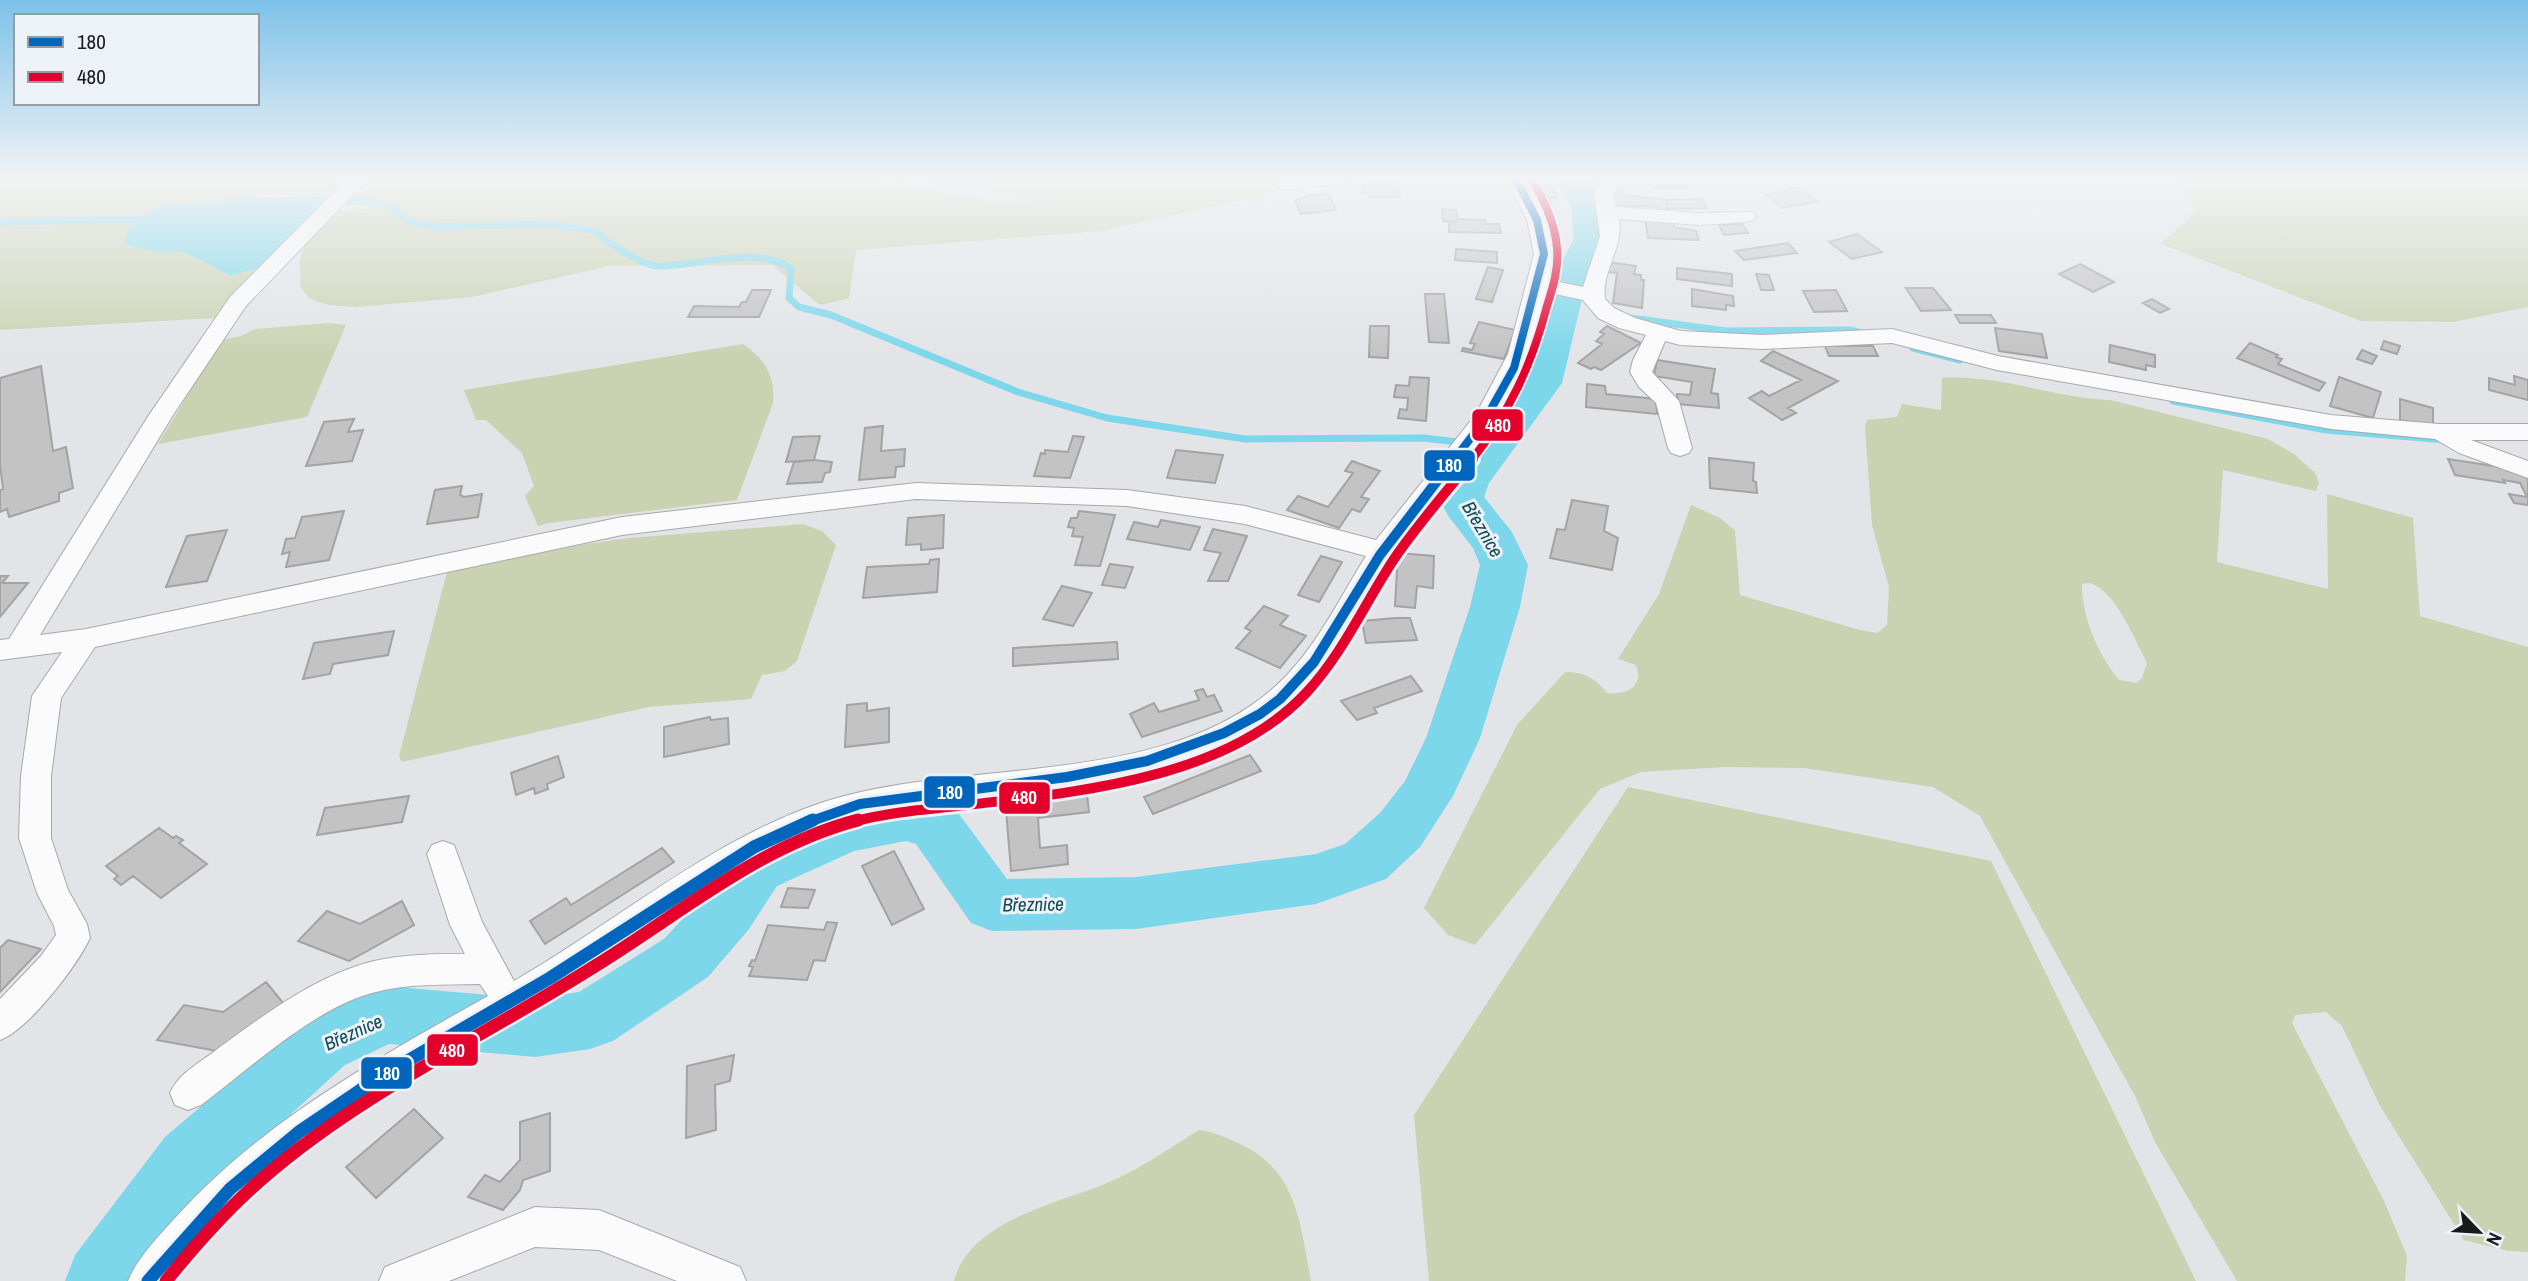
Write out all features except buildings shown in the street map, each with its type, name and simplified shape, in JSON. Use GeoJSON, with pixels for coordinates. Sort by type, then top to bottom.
{"type":"FeatureCollection","features":[{"type":"Feature","properties":{"kind":"street"},"geometry":{"type":"LineString","coordinates":[[9,649],[238,302],[302,237]]}},
{"type":"Feature","properties":{"kind":"street"},"geometry":{"type":"LineString","coordinates":[[148,1281],[181,1238],[257,1165],[359,1090],[590,953],[751,850],[821,817],[864,803],[1113,769],[1182,752],[1219,737],[1265,711],[1285,695],[1320,654],[1382,551],[1479,428],[1517,363],[1545,286],[1542,237]]}},
{"type":"Feature","properties":{"kind":"street"},"geometry":{"type":"LineString","coordinates":[[1585,295],[1609,237]]}},
{"type":"Feature","properties":{"kind":"street"},"geometry":{"type":"LineString","coordinates":[[1545,286],[1585,295],[1606,313],[1658,334],[1737,342],[1898,336],[1973,358],[2331,422],[2439,432],[2528,432]]}},
{"type":"Feature","properties":{"kind":"street"},"geometry":{"type":"LineString","coordinates":[[1658,334],[1644,360],[1642,372],[1647,382],[1667,401],[1680,448]]}},
{"type":"Feature","properties":{"kind":"street"},"geometry":{"type":"LineString","coordinates":[[2439,432],[2468,448],[2528,470]]}},
{"type":"Feature","properties":{"kind":"street"},"geometry":{"type":"LineString","coordinates":[[9,649],[86,639],[622,526],[916,491],[1114,497],[1176,504],[1258,518],[1382,551]]}},
{"type":"Feature","properties":{"kind":"street"},"geometry":{"type":"LineString","coordinates":[[0,1024],[53,968],[73,938],[70,923],[53,893],[35,838],[36,776],[47,696],[86,639]]}},
{"type":"Feature","properties":{"kind":"street"},"geometry":{"type":"LineString","coordinates":[[443,854],[467,925],[490,969],[496,1009]]}},
{"type":"Feature","properties":{"kind":"street"},"geometry":{"type":"LineString","coordinates":[[188,1093],[310,1007],[358,981],[419,972],[490,969]]}},
{"type":"Feature","properties":{"kind":"street"},"geometry":{"type":"LineString","coordinates":[[399,1281],[535,1227],[598,1230],[726,1281]]}},
{"type":"Feature","properties":{"kind":"green space"},"geometry":{"type":"Polygon","coordinates":[[[0,237],[185,237],[161,253],[182,252],[231,276],[258,268],[215,318],[0,330],[0,237]]]}},
{"type":"Feature","properties":{"kind":"green space"},"geometry":{"type":"Polygon","coordinates":[[[311,237],[1027,237],[856,250],[849,298],[820,305],[772,265],[609,266],[472,297],[356,307],[329,305],[308,297],[300,286],[300,263],[311,237]]]}},
{"type":"Feature","properties":{"kind":"green space"},"geometry":{"type":"Polygon","coordinates":[[[2169,237],[2528,237],[2528,307],[2453,322],[2361,321],[2161,244],[2169,237]]]}},
{"type":"Feature","properties":{"kind":"green space"},"geometry":{"type":"Polygon","coordinates":[[[329,323],[346,325],[307,417],[158,444],[221,340],[241,336],[255,329],[329,323]]]}},
{"type":"Feature","properties":{"kind":"green space"},"geometry":{"type":"Polygon","coordinates":[[[743,344],[758,356],[767,369],[772,385],[773,403],[737,500],[538,526],[525,496],[534,486],[522,453],[486,420],[476,420],[464,390],[743,344]]]}},
{"type":"Feature","properties":{"kind":"green space"},"geometry":{"type":"Polygon","coordinates":[[[1942,378],[1984,379],[2110,400],[2268,439],[2294,454],[2316,474],[2319,483],[2316,491],[2223,470],[2217,562],[2328,589],[2327,494],[2413,518],[2420,616],[2528,647],[2528,1252],[2508,1251],[2464,1240],[2380,1106],[2342,1026],[2326,1012],[2295,1015],[2292,1023],[2384,1201],[2407,1256],[2405,1281],[2237,1281],[2155,1142],[2136,1098],[1980,816],[1933,787],[1804,768],[1725,767],[1641,772],[1600,789],[1475,945],[1448,935],[1424,908],[1517,725],[1565,672],[1589,677],[1607,693],[1621,693],[1636,684],[1636,665],[1618,659],[1659,594],[1691,505],[1720,518],[1735,530],[1740,595],[1860,630],[1877,633],[1887,625],[1889,587],[1872,525],[1865,427],[1867,420],[1897,417],[1902,404],[1941,410],[1942,378]],[[2090,583],[2082,584],[2082,596],[2093,635],[2119,680],[2137,683],[2142,678],[2147,663],[2124,617],[2099,588],[2090,583]]]}},
{"type":"Feature","properties":{"kind":"green space"},"geometry":{"type":"Polygon","coordinates":[[[803,524],[822,531],[836,545],[797,661],[785,671],[762,675],[751,699],[649,707],[402,762],[399,756],[447,572],[580,545],[629,538],[803,524]]]}},
{"type":"Feature","properties":{"kind":"green space"},"geometry":{"type":"Polygon","coordinates":[[[1628,787],[1991,861],[2196,1281],[1429,1281],[1414,1115],[1628,787]]]}},
{"type":"Feature","properties":{"kind":"green space"},"geometry":{"type":"Polygon","coordinates":[[[1199,1130],[1215,1133],[1240,1144],[1259,1155],[1274,1169],[1293,1201],[1311,1281],[954,1281],[963,1260],[979,1242],[999,1227],[1021,1215],[1127,1174],[1199,1130]]]}},
{"type":"Feature","properties":{"kind":"water"},"geometry":{"type":"Polygon","coordinates":[[[126,237],[292,237],[258,268],[231,276],[183,252],[161,253],[124,244],[126,237]]]}},
{"type":"Feature","properties":{"kind":"waterway"},"geometry":{"type":"LineString","coordinates":[[602,237],[643,262],[657,266],[745,257],[778,262],[791,269],[789,298],[799,307],[831,315],[1018,392],[1107,418],[1245,439],[1424,438],[1492,446]]}},
{"type":"Feature","properties":{"kind":"waterway","name":"Březnice"},"geometry":{"type":"LineString","coordinates":[[101,1281],[189,1161],[322,1044],[385,1015],[535,1028],[590,1020],[686,958],[728,911],[756,869],[845,829],[906,818],[936,827],[992,905],[1136,903],[1316,879],[1365,862],[1400,830],[1425,796],[1453,738],[1495,607],[1504,565],[1495,543],[1465,506],[1461,497],[1467,480],[1541,383],[1563,295],[1593,237]]}},
{"type":"Feature","properties":{"kind":"waterway"},"geometry":{"type":"LineString","coordinates":[[1563,295],[1577,304]]}},
{"type":"Feature","properties":{"kind":"waterway"},"geometry":{"type":"LineString","coordinates":[[1631,318],[1726,331],[1850,330],[1862,333]]}},
{"type":"Feature","properties":{"kind":"waterway"},"geometry":{"type":"LineString","coordinates":[[1913,348],[1960,360]]}},
{"type":"Feature","properties":{"kind":"waterway"},"geometry":{"type":"LineString","coordinates":[[2173,401],[2326,430],[2447,440]]}},
{"type":"Feature","properties":{"kind":"transit line","name":"180"},"geometry":{"type":"LineString","coordinates":[[148,1281],[230,1189],[299,1132],[380,1077],[550,978],[754,847],[824,815],[860,804],[1067,777],[1147,761],[1224,733],[1260,714],[1280,699],[1314,662],[1380,555],[1486,418],[1514,368],[1544,254],[1540,237]]}},
{"type":"Feature","properties":{"kind":"transit line","name":"480"},"geometry":{"type":"LineString","coordinates":[[166,1281],[201,1239],[239,1200],[304,1145],[385,1090],[596,966],[709,890],[768,855],[830,828],[873,817],[1050,794],[1153,774],[1226,748],[1276,720],[1291,708],[1322,674],[1408,538],[1487,441],[1514,399],[1539,336],[1557,270],[1556,237]]}}]}
